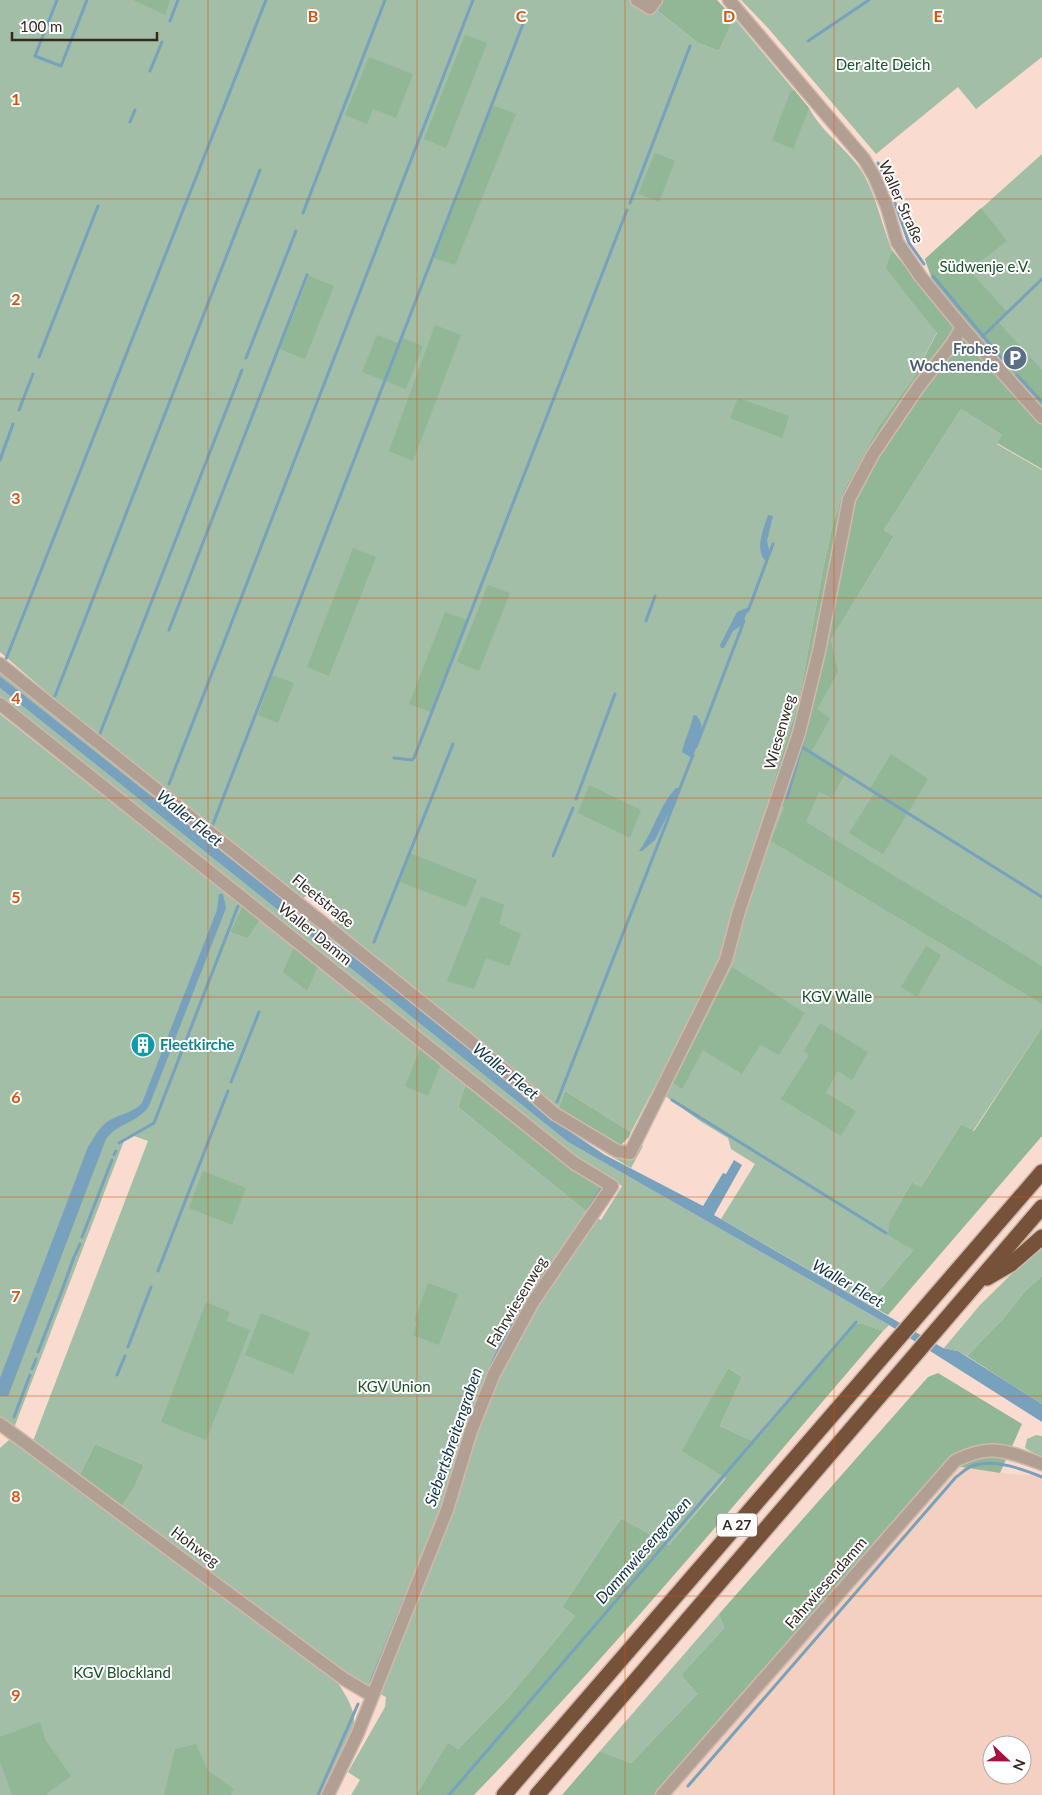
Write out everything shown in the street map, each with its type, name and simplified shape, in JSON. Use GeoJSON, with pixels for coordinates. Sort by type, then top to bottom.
{"type":"FeatureCollection","features":[{"type":"Feature","properties":{"kind":"highway","name":"A 27"},"geometry":{"type":"LineString","coordinates":[[504,1795],[1042,1172]]}},
{"type":"Feature","properties":{"kind":"highway","name":"A 27"},"geometry":{"type":"LineString","coordinates":[[537,1795],[1042,1207]]}},
{"type":"Feature","properties":{"kind":"highway"},"geometry":{"type":"LineString","coordinates":[[973,1287],[1011,1264],[1042,1237]]}},
{"type":"Feature","properties":{"kind":"street"},"geometry":{"type":"LineString","coordinates":[[637,0],[653,4]]}},
{"type":"Feature","properties":{"kind":"street","name":"Waller Straße"},"geometry":{"type":"LineString","coordinates":[[729,0],[864,159],[884,199],[897,242],[921,277],[962,327],[1042,417]]}},
{"type":"Feature","properties":{"kind":"street","name":"Wiesenweg"},"geometry":{"type":"LineString","coordinates":[[630,1153],[726,960],[739,911],[799,733],[819,650],[849,499],[873,454],[919,386],[952,344],[962,327]]}},
{"type":"Feature","properties":{"kind":"street","name":"Fleetstraße"},"geometry":{"type":"LineString","coordinates":[[0,664],[475,1044],[555,1114],[617,1151],[630,1153]]}},
{"type":"Feature","properties":{"kind":"street","name":"Waller Damm"},"geometry":{"type":"LineString","coordinates":[[0,704],[574,1163],[612,1186]]}},
{"type":"Feature","properties":{"kind":"street","name":"Fahrwiesenweg"},"geometry":{"type":"LineString","coordinates":[[328,1795],[357,1735],[447,1510],[471,1432],[494,1374],[533,1302],[612,1186]]}},
{"type":"Feature","properties":{"kind":"street","name":"Hohweg"},"geometry":{"type":"LineString","coordinates":[[2,1428],[344,1679],[371,1696]]}},
{"type":"Feature","properties":{"kind":"street","name":"Fahrwiesendamm"},"geometry":{"type":"LineString","coordinates":[[662,1795],[955,1461],[974,1451],[993,1450],[1042,1464]]}},
{"type":"Feature","properties":{"kind":"shaded area"},"geometry":{"type":"Polygon","coordinates":[[[957,1465],[1000,1473],[1042,1476],[1042,1795],[671,1795],[957,1465]]]}},
{"type":"Feature","properties":{"kind":"green space","name":"KGV Walle"},"geometry":{"type":"Polygon","coordinates":[[[0,0],[661,0],[658,4],[658,11],[698,43],[719,51],[734,18],[809,108],[820,124],[853,159],[865,176],[874,196],[892,250],[885,268],[937,332],[913,378],[878,427],[843,491],[831,531],[799,700],[768,799],[784,808],[819,792],[832,799],[846,773],[810,752],[831,718],[816,709],[839,671],[831,640],[894,536],[884,530],[961,409],[1002,435],[997,444],[1042,470],[1042,1027],[973,1131],[961,1124],[921,1187],[912,1182],[890,1220],[913,1250],[868,1304],[721,1219],[755,1164],[731,1149],[728,1138],[700,1121],[654,1088],[631,1132],[565,1091],[558,1110],[333,924],[340,909],[334,907],[331,915],[307,895],[303,899],[102,740],[0,652],[0,0]]]}},
{"type":"Feature","properties":{"kind":"green space"},"geometry":{"type":"Polygon","coordinates":[[[133,0],[170,0],[165,15],[133,0]]]}},
{"type":"Feature","properties":{"kind":"green space"},"geometry":{"type":"Polygon","coordinates":[[[661,0],[717,0],[734,18],[719,51],[698,43],[658,11],[658,4],[661,0]]]}},
{"type":"Feature","properties":{"kind":"green space","name":"Der alte Deich"},"geometry":{"type":"Polygon","coordinates":[[[741,0],[1042,0],[1042,57],[976,109],[958,87],[876,154],[768,28],[741,0]]]}},
{"type":"Feature","properties":{"kind":"green space"},"geometry":{"type":"Polygon","coordinates":[[[465,35],[487,43],[446,148],[424,139],[465,35]]]}},
{"type":"Feature","properties":{"kind":"green space"},"geometry":{"type":"Polygon","coordinates":[[[369,57],[413,74],[396,118],[373,109],[367,124],[345,115],[369,57]]]}},
{"type":"Feature","properties":{"kind":"green space"},"geometry":{"type":"Polygon","coordinates":[[[794,90],[809,108],[793,149],[772,140],[790,93],[794,90]]]}},
{"type":"Feature","properties":{"kind":"green space"},"geometry":{"type":"Polygon","coordinates":[[[492,105],[516,114],[455,265],[434,258],[492,105]]]}},
{"type":"Feature","properties":{"kind":"green space"},"geometry":{"type":"Polygon","coordinates":[[[655,153],[675,161],[659,202],[638,194],[655,153]]]}},
{"type":"Feature","properties":{"kind":"green space","name":"Südwenje e.V."},"geometry":{"type":"Polygon","coordinates":[[[1042,154],[1042,407],[933,282],[925,259],[1042,154]]]}},
{"type":"Feature","properties":{"kind":"green space"},"geometry":{"type":"Polygon","coordinates":[[[981,208],[1007,241],[969,270],[1007,312],[997,321],[1042,370],[1042,469],[997,443],[1002,435],[961,409],[884,530],[894,536],[831,640],[839,671],[817,709],[831,718],[811,752],[846,773],[832,799],[819,792],[806,822],[1042,966],[1042,1004],[771,841],[784,808],[768,799],[799,700],[831,531],[843,491],[878,427],[913,378],[937,333],[885,268],[892,250],[966,342],[978,337],[933,282],[925,259],[981,208]]]}},
{"type":"Feature","properties":{"kind":"green space"},"geometry":{"type":"Polygon","coordinates":[[[309,276],[334,286],[305,359],[280,349],[309,276]]]}},
{"type":"Feature","properties":{"kind":"green space"},"geometry":{"type":"Polygon","coordinates":[[[435,325],[461,335],[413,461],[389,451],[435,325]]]}},
{"type":"Feature","properties":{"kind":"green space"},"geometry":{"type":"Polygon","coordinates":[[[377,335],[400,344],[403,338],[423,346],[406,389],[362,372],[377,335]]]}},
{"type":"Feature","properties":{"kind":"green space"},"geometry":{"type":"Polygon","coordinates":[[[738,398],[789,416],[782,438],[730,418],[738,398]]]}},
{"type":"Feature","properties":{"kind":"green space"},"geometry":{"type":"Polygon","coordinates":[[[353,548],[376,557],[329,676],[307,667],[353,548]]]}},
{"type":"Feature","properties":{"kind":"green space"},"geometry":{"type":"Polygon","coordinates":[[[488,585],[510,593],[479,671],[457,662],[488,585]]]}},
{"type":"Feature","properties":{"kind":"green space"},"geometry":{"type":"Polygon","coordinates":[[[445,612],[467,620],[431,712],[409,704],[445,612]]]}},
{"type":"Feature","properties":{"kind":"green space"},"geometry":{"type":"Polygon","coordinates":[[[0,670],[614,1154],[639,1143],[643,1146],[631,1168],[572,1133],[369,968],[340,945],[325,937],[288,904],[0,676],[0,670]]]}},
{"type":"Feature","properties":{"kind":"green space"},"geometry":{"type":"Polygon","coordinates":[[[272,675],[294,683],[278,723],[258,715],[272,675]]]}},
{"type":"Feature","properties":{"kind":"green space","name":"KGV Union"},"geometry":{"type":"Polygon","coordinates":[[[0,688],[568,1142],[889,1325],[883,1331],[861,1323],[850,1326],[755,1442],[720,1426],[742,1377],[728,1368],[683,1451],[726,1477],[669,1545],[621,1518],[562,1607],[575,1616],[507,1699],[458,1749],[448,1744],[416,1795],[351,1795],[360,1780],[348,1772],[385,1707],[386,1697],[366,1687],[332,1663],[121,1507],[134,1488],[144,1465],[95,1444],[79,1476],[33,1441],[148,1141],[134,1136],[124,1141],[14,1428],[0,1417],[0,714],[242,906],[230,932],[248,939],[260,920],[466,1083],[458,1107],[588,1213],[601,1220],[622,1186],[565,1149],[0,699],[0,688]]]}},
{"type":"Feature","properties":{"kind":"green space"},"geometry":{"type":"Polygon","coordinates":[[[891,754],[928,779],[883,854],[849,833],[875,792],[870,789],[891,754]]]}},
{"type":"Feature","properties":{"kind":"green space"},"geometry":{"type":"Polygon","coordinates":[[[589,785],[641,810],[630,838],[578,813],[589,785]]]}},
{"type":"Feature","properties":{"kind":"green space"},"geometry":{"type":"Polygon","coordinates":[[[410,853],[477,880],[466,907],[400,882],[410,853]]]}},
{"type":"Feature","properties":{"kind":"green space"},"geometry":{"type":"Polygon","coordinates":[[[481,896],[504,905],[499,924],[521,934],[509,966],[486,958],[474,989],[447,981],[481,896]]]}},
{"type":"Feature","properties":{"kind":"green space"},"geometry":{"type":"Polygon","coordinates":[[[242,906],[260,920],[248,939],[230,932],[242,906]]]}},
{"type":"Feature","properties":{"kind":"green space"},"geometry":{"type":"Polygon","coordinates":[[[926,946],[941,955],[917,997],[901,987],[926,946]]]}},
{"type":"Feature","properties":{"kind":"green space"},"geometry":{"type":"Polygon","coordinates":[[[294,947],[318,966],[307,991],[283,972],[294,947]]]}},
{"type":"Feature","properties":{"kind":"green space"},"geometry":{"type":"Polygon","coordinates":[[[732,967],[805,1013],[779,1055],[760,1045],[742,1074],[703,1050],[682,1089],[673,1083],[732,967]]]}},
{"type":"Feature","properties":{"kind":"green space"},"geometry":{"type":"Polygon","coordinates":[[[820,1023],[868,1052],[852,1080],[837,1071],[826,1093],[856,1111],[841,1136],[781,1099],[809,1055],[804,1051],[820,1023]]]}},
{"type":"Feature","properties":{"kind":"green space"},"geometry":{"type":"Polygon","coordinates":[[[1042,1027],[1042,1136],[888,1315],[868,1304],[913,1250],[888,1235],[890,1220],[912,1182],[921,1187],[961,1124],[974,1131],[1042,1027]]]}},
{"type":"Feature","properties":{"kind":"green space"},"geometry":{"type":"Polygon","coordinates":[[[421,1047],[441,1064],[428,1096],[405,1086],[421,1047]]]}},
{"type":"Feature","properties":{"kind":"green space"},"geometry":{"type":"Polygon","coordinates":[[[466,1083],[533,1138],[604,1188],[588,1213],[458,1107],[466,1083]]]}},
{"type":"Feature","properties":{"kind":"green space"},"geometry":{"type":"Polygon","coordinates":[[[565,1091],[631,1132],[629,1137],[619,1147],[558,1110],[565,1091]]]}},
{"type":"Feature","properties":{"kind":"green space"},"geometry":{"type":"Polygon","coordinates":[[[203,1171],[246,1188],[232,1225],[189,1208],[203,1171]]]}},
{"type":"Feature","properties":{"kind":"green space"},"geometry":{"type":"Polygon","coordinates":[[[1042,1244],[1042,1276],[1026,1290],[1002,1320],[967,1356],[958,1351],[944,1348],[980,1305],[1042,1244]]]}},
{"type":"Feature","properties":{"kind":"green space"},"geometry":{"type":"Polygon","coordinates":[[[1042,1276],[1042,1404],[967,1356],[1002,1320],[1026,1290],[1042,1276]]]}},
{"type":"Feature","properties":{"kind":"green space"},"geometry":{"type":"Polygon","coordinates":[[[428,1283],[458,1294],[439,1345],[413,1335],[417,1322],[414,1321],[428,1283]]]}},
{"type":"Feature","properties":{"kind":"green space"},"geometry":{"type":"Polygon","coordinates":[[[206,1302],[230,1312],[226,1321],[250,1330],[206,1440],[161,1422],[206,1302]]]}},
{"type":"Feature","properties":{"kind":"green space"},"geometry":{"type":"Polygon","coordinates":[[[261,1313],[310,1333],[293,1374],[245,1355],[261,1313]]]}},
{"type":"Feature","properties":{"kind":"green space"},"geometry":{"type":"Polygon","coordinates":[[[861,1323],[883,1331],[682,1566],[527,1739],[474,1795],[416,1795],[448,1743],[458,1749],[507,1699],[575,1616],[562,1607],[621,1518],[669,1545],[726,1478],[682,1451],[728,1368],[742,1377],[720,1426],[755,1442],[850,1326],[861,1323]]]}},
{"type":"Feature","properties":{"kind":"green space"},"geometry":{"type":"Polygon","coordinates":[[[938,1373],[1022,1424],[1000,1473],[956,1466],[656,1795],[562,1795],[600,1751],[631,1763],[697,1694],[681,1675],[724,1628],[719,1614],[928,1377],[938,1373]]]}},
{"type":"Feature","properties":{"kind":"green space"},"geometry":{"type":"Polygon","coordinates":[[[1036,1435],[1042,1436],[1042,1458],[1025,1448],[1027,1439],[1036,1435]]]}},
{"type":"Feature","properties":{"kind":"green space","name":"KGV Blockland"},"geometry":{"type":"Polygon","coordinates":[[[9,1440],[14,1441],[338,1683],[352,1709],[354,1727],[347,1747],[322,1795],[0,1795],[0,1448],[9,1440]]]}},
{"type":"Feature","properties":{"kind":"green space"},"geometry":{"type":"Polygon","coordinates":[[[95,1444],[144,1465],[134,1488],[121,1507],[79,1476],[95,1444]]]}},
{"type":"Feature","properties":{"kind":"green space"},"geometry":{"type":"Polygon","coordinates":[[[719,1614],[724,1628],[681,1675],[697,1694],[631,1763],[600,1751],[719,1614]]]}},
{"type":"Feature","properties":{"kind":"green space"},"geometry":{"type":"Polygon","coordinates":[[[40,1722],[46,1741],[71,1776],[45,1795],[12,1795],[0,1762],[0,1737],[40,1722]]]}},
{"type":"Feature","properties":{"kind":"green space"},"geometry":{"type":"Polygon","coordinates":[[[196,1744],[208,1771],[234,1789],[230,1795],[164,1795],[175,1749],[196,1744]]]}},
{"type":"Feature","properties":{"kind":"water"},"geometry":{"type":"Polygon","coordinates":[[[768,515],[773,516],[767,541],[770,554],[767,562],[763,557],[760,546],[768,515]]]}},
{"type":"Feature","properties":{"kind":"water"},"geometry":{"type":"Polygon","coordinates":[[[749,607],[742,625],[733,631],[724,648],[721,648],[720,645],[737,612],[749,607]]]}},
{"type":"Feature","properties":{"kind":"water"},"geometry":{"type":"Polygon","coordinates":[[[0,676],[288,904],[317,930],[369,968],[572,1133],[605,1155],[703,1206],[723,1173],[726,1174],[734,1160],[742,1165],[714,1215],[943,1348],[958,1351],[1042,1404],[1042,1422],[889,1325],[568,1142],[0,688],[0,676]]]}},
{"type":"Feature","properties":{"kind":"water"},"geometry":{"type":"Polygon","coordinates":[[[696,715],[700,720],[702,730],[692,758],[682,752],[693,716],[696,715]]]}},
{"type":"Feature","properties":{"kind":"water"},"geometry":{"type":"Polygon","coordinates":[[[676,788],[681,788],[655,840],[642,851],[639,851],[665,803],[676,788]]]}},
{"type":"Feature","properties":{"kind":"water"},"geometry":{"type":"Polygon","coordinates":[[[219,894],[223,894],[226,908],[149,1106],[139,1116],[116,1129],[106,1139],[8,1396],[0,1396],[0,1378],[88,1147],[107,1122],[138,1107],[142,1103],[217,910],[219,894]]]}},
{"type":"Feature","properties":{"kind":"waterway"},"geometry":{"type":"LineString","coordinates":[[57,0],[35,56],[61,66],[87,0]]}},
{"type":"Feature","properties":{"kind":"waterway"},"geometry":{"type":"LineString","coordinates":[[170,21],[178,0]]}},
{"type":"Feature","properties":{"kind":"waterway"},"geometry":{"type":"LineString","coordinates":[[6,659],[266,0]]}},
{"type":"Feature","properties":{"kind":"waterway"},"geometry":{"type":"LineString","coordinates":[[303,213],[385,0]]}},
{"type":"Feature","properties":{"kind":"waterway","name":"Waller Fleet"},"geometry":{"type":"LineString","coordinates":[[169,784],[473,0]]}},
{"type":"Feature","properties":{"kind":"waterway"},"geometry":{"type":"LineString","coordinates":[[808,41],[869,0]]}},
{"type":"Feature","properties":{"kind":"waterway","name":"Waller Fleet"},"geometry":{"type":"LineString","coordinates":[[213,824],[523,24]]}},
{"type":"Feature","properties":{"kind":"waterway"},"geometry":{"type":"LineString","coordinates":[[150,71],[162,42]]}},
{"type":"Feature","properties":{"kind":"waterway"},"geometry":{"type":"LineString","coordinates":[[630,203],[690,46]]}},
{"type":"Feature","properties":{"kind":"waterway"},"geometry":{"type":"LineString","coordinates":[[130,122],[135,110]]}},
{"type":"Feature","properties":{"kind":"waterway"},"geometry":{"type":"LineString","coordinates":[[878,163],[893,191]]}},
{"type":"Feature","properties":{"kind":"waterway"},"geometry":{"type":"LineString","coordinates":[[55,696],[260,170]]}},
{"type":"Feature","properties":{"kind":"waterway"},"geometry":{"type":"LineString","coordinates":[[895,203],[909,243],[924,264]]}},
{"type":"Feature","properties":{"kind":"waterway"},"geometry":{"type":"LineString","coordinates":[[39,357],[98,206]]}},
{"type":"Feature","properties":{"kind":"waterway"},"geometry":{"type":"LineString","coordinates":[[394,758],[412,760],[414,758],[627,210]]}},
{"type":"Feature","properties":{"kind":"waterway"},"geometry":{"type":"LineString","coordinates":[[246,358],[296,231]]}},
{"type":"Feature","properties":{"kind":"waterway"},"geometry":{"type":"LineString","coordinates":[[169,630],[307,275]]}},
{"type":"Feature","properties":{"kind":"waterway"},"geometry":{"type":"LineString","coordinates":[[933,276],[1004,361]]}},
{"type":"Feature","properties":{"kind":"waterway"},"geometry":{"type":"LineString","coordinates":[[982,337],[1042,279]]}},
{"type":"Feature","properties":{"kind":"waterway"},"geometry":{"type":"LineString","coordinates":[[99,736],[242,370]]}},
{"type":"Feature","properties":{"kind":"waterway"},"geometry":{"type":"LineString","coordinates":[[19,410],[33,374]]}},
{"type":"Feature","properties":{"kind":"waterway"},"geometry":{"type":"LineString","coordinates":[[1017,375],[1042,402]]}},
{"type":"Feature","properties":{"kind":"waterway"},"geometry":{"type":"LineString","coordinates":[[0,460],[13,424]]}},
{"type":"Feature","properties":{"kind":"waterway"},"geometry":{"type":"LineString","coordinates":[[748,611],[773,544]]}},
{"type":"Feature","properties":{"kind":"waterway"},"geometry":{"type":"LineString","coordinates":[[646,621],[655,596]]}},
{"type":"Feature","properties":{"kind":"waterway"},"geometry":{"type":"LineString","coordinates":[[696,747],[744,621]]}},
{"type":"Feature","properties":{"kind":"waterway"},"geometry":{"type":"LineString","coordinates":[[576,799],[615,694]]}},
{"type":"Feature","properties":{"kind":"waterway"},"geometry":{"type":"LineString","coordinates":[[787,798],[807,727]]}},
{"type":"Feature","properties":{"kind":"waterway"},"geometry":{"type":"LineString","coordinates":[[374,942],[453,744]]}},
{"type":"Feature","properties":{"kind":"waterway"},"geometry":{"type":"LineString","coordinates":[[802,747],[1042,897]]}},
{"type":"Feature","properties":{"kind":"waterway"},"geometry":{"type":"LineString","coordinates":[[557,1102],[693,755]]}},
{"type":"Feature","properties":{"kind":"waterway"},"geometry":{"type":"LineString","coordinates":[[553,856],[573,808]]}},
{"type":"Feature","properties":{"kind":"waterway"},"geometry":{"type":"LineString","coordinates":[[119,1143],[154,1123],[238,906]]}},
{"type":"Feature","properties":{"kind":"waterway"},"geometry":{"type":"LineString","coordinates":[[231,1082],[259,1012]]}},
{"type":"Feature","properties":{"kind":"waterway"},"geometry":{"type":"LineString","coordinates":[[158,1271],[228,1091]]}},
{"type":"Feature","properties":{"kind":"waterway"},"geometry":{"type":"LineString","coordinates":[[672,1100],[886,1233]]}},
{"type":"Feature","properties":{"kind":"waterway"},"geometry":{"type":"LineString","coordinates":[[114,1155],[116,1151]]}},
{"type":"Feature","properties":{"kind":"waterway"},"geometry":{"type":"LineString","coordinates":[[82,1237],[112,1160]]}},
{"type":"Feature","properties":{"kind":"waterway","name":"Siebertsbreitengraben"},"geometry":{"type":"LineString","coordinates":[[590,1207],[601,1189]]}},
{"type":"Feature","properties":{"kind":"waterway"},"geometry":{"type":"LineString","coordinates":[[75,1255],[80,1244]]}},
{"type":"Feature","properties":{"kind":"waterway"},"geometry":{"type":"LineString","coordinates":[[60,1296],[74,1257]]}},
{"type":"Feature","properties":{"kind":"waterway","name":"Siebertsbreitengraben"},"geometry":{"type":"LineString","coordinates":[[489,1371],[515,1319],[547,1270]]}},
{"type":"Feature","properties":{"kind":"waterway"},"geometry":{"type":"LineString","coordinates":[[128,1347],[151,1287]]}},
{"type":"Feature","properties":{"kind":"waterway"},"geometry":{"type":"LineString","coordinates":[[38,1352],[59,1298]]}},
{"type":"Feature","properties":{"kind":"waterway","name":"Dammwiesengraben"},"geometry":{"type":"LineString","coordinates":[[449,1795],[856,1322]]}},
{"type":"Feature","properties":{"kind":"waterway"},"geometry":{"type":"LineString","coordinates":[[117,1375],[125,1356]]}},
{"type":"Feature","properties":{"kind":"waterway"},"geometry":{"type":"LineString","coordinates":[[32,1369],[36,1359]]}},
{"type":"Feature","properties":{"kind":"waterway"},"geometry":{"type":"LineString","coordinates":[[14,1417],[30,1375]]}},
{"type":"Feature","properties":{"kind":"waterway"},"geometry":{"type":"LineString","coordinates":[[688,1786],[956,1477],[972,1466],[989,1463],[1017,1468],[1042,1477]]}},
{"type":"Feature","properties":{"kind":"waterway","name":"Siebertsbreitengraben"},"geometry":{"type":"LineString","coordinates":[[371,1682],[404,1601]]}},
{"type":"Feature","properties":{"kind":"waterway","name":"Siebertsbreitengraben"},"geometry":{"type":"LineString","coordinates":[[318,1795],[358,1704]]}},
{"type":"Feature","properties":{"kind":"place","name":"Frohes Wochenende"},"geometry":{"type":"Point","coordinates":[1015,358]}},
{"type":"Feature","properties":{"kind":"place","name":"Fleetkirche"},"geometry":{"type":"Point","coordinates":[143,1045]}}]}
